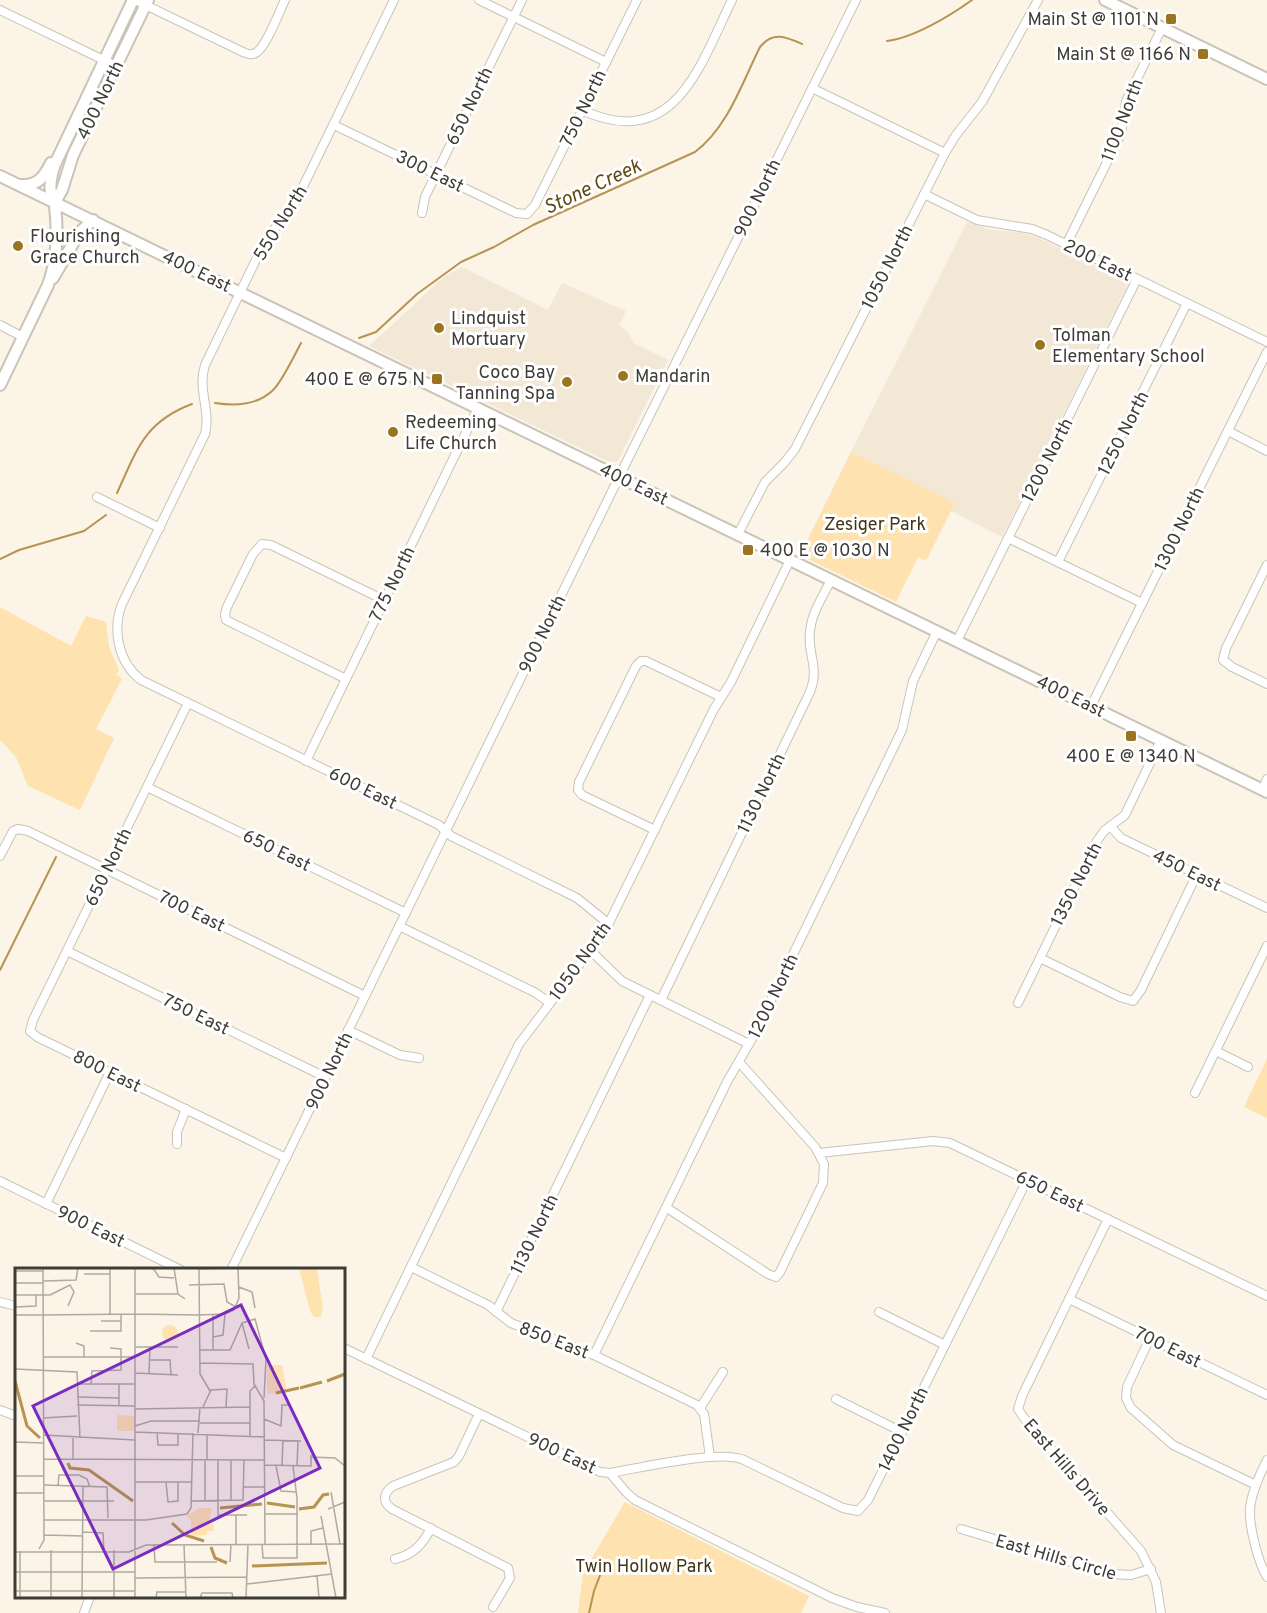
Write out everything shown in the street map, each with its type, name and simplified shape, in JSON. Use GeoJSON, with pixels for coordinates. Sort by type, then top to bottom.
{"type":"FeatureCollection","features":[{"type":"Feature","properties":{"kind":"main road","name":"400 North"},"geometry":{"type":"LineString","coordinates":[[0,384],[53,271],[55,202],[51,194],[51,184],[55,164],[134,0]]}},
{"type":"Feature","properties":{"kind":"main road"},"geometry":{"type":"LineString","coordinates":[[1105,0],[1267,79]]}},
{"type":"Feature","properties":{"kind":"main road","name":"400 North"},"geometry":{"type":"LineString","coordinates":[[55,202],[62,190],[74,155],[147,3]]}},
{"type":"Feature","properties":{"kind":"main road"},"geometry":{"type":"LineString","coordinates":[[20,185],[30,185],[42,178],[61,149]]}},
{"type":"Feature","properties":{"kind":"main road","name":"400 East"},"geometry":{"type":"LineString","coordinates":[[0,176],[1264,791]]}},
{"type":"Feature","properties":{"kind":"main road"},"geometry":{"type":"LineString","coordinates":[[48,285],[79,233],[93,220]]}},
{"type":"Feature","properties":{"kind":"street"},"geometry":{"type":"LineString","coordinates":[[134,0],[147,3],[243,52],[256,54],[264,43],[285,0]]}},
{"type":"Feature","properties":{"kind":"street","name":"550 North"},"geometry":{"type":"LineString","coordinates":[[121,650],[117,633],[118,616],[205,434],[207,417],[202,389],[203,371],[267,237],[294,206],[394,0]]}},
{"type":"Feature","properties":{"kind":"street"},"geometry":{"type":"LineString","coordinates":[[479,0],[606,62]]}},
{"type":"Feature","properties":{"kind":"street","name":"650 North"},"geometry":{"type":"LineString","coordinates":[[422,213],[425,197],[522,0]]}},
{"type":"Feature","properties":{"kind":"street","name":"750 North"},"geometry":{"type":"LineString","coordinates":[[527,214],[535,205],[637,0]]}},
{"type":"Feature","properties":{"kind":"street"},"geometry":{"type":"LineString","coordinates":[[582,110],[601,118],[620,121],[637,120],[661,112],[680,98],[690,84],[732,0]]}},
{"type":"Feature","properties":{"kind":"street","name":"900 North"},"geometry":{"type":"LineString","coordinates":[[231,1268],[619,477],[856,0]]}},
{"type":"Feature","properties":{"kind":"street","name":"1050 North"},"geometry":{"type":"LineString","coordinates":[[738,534],[765,482],[784,464],[795,449],[945,153],[982,102],[1038,0]]}},
{"type":"Feature","properties":{"kind":"street"},"geometry":{"type":"LineString","coordinates":[[0,10],[116,66]]}},
{"type":"Feature","properties":{"kind":"street","name":"1100 North"},"geometry":{"type":"LineString","coordinates":[[1066,245],[1121,134],[1126,101],[1162,28]]}},
{"type":"Feature","properties":{"kind":"street"},"geometry":{"type":"LineString","coordinates":[[812,88],[945,153]]}},
{"type":"Feature","properties":{"kind":"street","name":"300 East"},"geometry":{"type":"LineString","coordinates":[[334,124],[516,213],[527,214]]}},
{"type":"Feature","properties":{"kind":"street","name":"200 East"},"geometry":{"type":"LineString","coordinates":[[924,194],[977,220],[1032,229],[1267,342]]}},
{"type":"Feature","properties":{"kind":"street","name":"1200 North"},"geometry":{"type":"LineString","coordinates":[[957,641],[1137,279]]}},
{"type":"Feature","properties":{"kind":"street","name":"1250 North"},"geometry":{"type":"LineString","coordinates":[[1058,562],[1187,303]]}},
{"type":"Feature","properties":{"kind":"street"},"geometry":{"type":"LineString","coordinates":[[0,325],[23,337]]}},
{"type":"Feature","properties":{"kind":"street","name":"1300 North"},"geometry":{"type":"LineString","coordinates":[[1091,706],[1267,352]]}},
{"type":"Feature","properties":{"kind":"street","name":"775 North"},"geometry":{"type":"LineString","coordinates":[[306,760],[478,408]]}},
{"type":"Feature","properties":{"kind":"street"},"geometry":{"type":"LineString","coordinates":[[1228,432],[1267,451]]}},
{"type":"Feature","properties":{"kind":"street"},"geometry":{"type":"LineString","coordinates":[[97,497],[159,528]]}},
{"type":"Feature","properties":{"kind":"street"},"geometry":{"type":"LineString","coordinates":[[1008,538],[1142,603]]}},
{"type":"Feature","properties":{"kind":"street"},"geometry":{"type":"LineString","coordinates":[[346,679],[231,624],[225,617],[227,607],[253,554],[262,544],[275,547],[384,600]]}},
{"type":"Feature","properties":{"kind":"street","name":"1050 North"},"geometry":{"type":"LineString","coordinates":[[366,1359],[519,1044],[591,951],[609,924],[790,560]]}},
{"type":"Feature","properties":{"kind":"street"},"geometry":{"type":"LineString","coordinates":[[1267,565],[1226,648],[1223,660],[1232,667],[1267,684]]}},
{"type":"Feature","properties":{"kind":"street","name":"1130 North"},"geometry":{"type":"LineString","coordinates":[[661,1000],[810,692],[815,668],[810,648],[810,630],[831,580]]}},
{"type":"Feature","properties":{"kind":"street","name":"1200 North"},"geometry":{"type":"LineString","coordinates":[[594,1355],[750,1044],[902,730],[913,681],[937,631]]}},
{"type":"Feature","properties":{"kind":"street","name":"600 East"},"geometry":{"type":"LineString","coordinates":[[121,650],[137,677],[439,825],[451,836],[578,898],[609,924]]}},
{"type":"Feature","properties":{"kind":"street"},"geometry":{"type":"LineString","coordinates":[[655,830],[582,795],[578,790],[579,782],[636,666],[641,661],[648,662],[721,697]]}},
{"type":"Feature","properties":{"kind":"street","name":"650 North"},"geometry":{"type":"LineString","coordinates":[[30,1031],[33,1020],[188,703]]}},
{"type":"Feature","properties":{"kind":"street","name":"1350 North"},"geometry":{"type":"LineString","coordinates":[[1018,1003],[1097,841],[1104,831],[1125,814],[1161,740]]}},
{"type":"Feature","properties":{"kind":"street"},"geometry":{"type":"LineString","coordinates":[[1264,791],[1267,779]]}},
{"type":"Feature","properties":{"kind":"street","name":"650 East"},"geometry":{"type":"LineString","coordinates":[[147,787],[406,913]]}},
{"type":"Feature","properties":{"kind":"street","name":"450 East"},"geometry":{"type":"LineString","coordinates":[[1111,827],[1121,838],[1267,908]]}},
{"type":"Feature","properties":{"kind":"street","name":"700 East"},"geometry":{"type":"LineString","coordinates":[[0,856],[12,833],[18,829],[28,831],[365,996]]}},
{"type":"Feature","properties":{"kind":"street"},"geometry":{"type":"LineString","coordinates":[[1040,958],[1120,997],[1133,1001],[1141,990],[1197,874]]}},
{"type":"Feature","properties":{"kind":"street"},"geometry":{"type":"LineString","coordinates":[[399,926],[536,993],[550,1003]]}},
{"type":"Feature","properties":{"kind":"street"},"geometry":{"type":"LineString","coordinates":[[1195,1093],[1267,946]]}},
{"type":"Feature","properties":{"kind":"street","name":"750 East"},"geometry":{"type":"LineString","coordinates":[[67,951],[325,1077]]}},
{"type":"Feature","properties":{"kind":"street"},"geometry":{"type":"LineString","coordinates":[[591,951],[617,978],[750,1044]]}},
{"type":"Feature","properties":{"kind":"street","name":"1130 North"},"geometry":{"type":"LineString","coordinates":[[496,1312],[650,995]]}},
{"type":"Feature","properties":{"kind":"street"},"geometry":{"type":"LineString","coordinates":[[348,1030],[400,1055],[419,1058]]}},
{"type":"Feature","properties":{"kind":"street","name":"800 East"},"geometry":{"type":"LineString","coordinates":[[30,1031],[37,1037],[286,1158]]}},
{"type":"Feature","properties":{"kind":"street"},"geometry":{"type":"LineString","coordinates":[[1216,1051],[1248,1067]]}},
{"type":"Feature","properties":{"kind":"street"},"geometry":{"type":"LineString","coordinates":[[667,1208],[776,1277],[824,1183],[825,1170],[819,1153],[739,1062]]}},
{"type":"Feature","properties":{"kind":"street"},"geometry":{"type":"LineString","coordinates":[[46,1204],[110,1072]]}},
{"type":"Feature","properties":{"kind":"street"},"geometry":{"type":"LineString","coordinates":[[177,1144],[177,1132],[186,1109]]}},
{"type":"Feature","properties":{"kind":"street","name":"650 East"},"geometry":{"type":"LineString","coordinates":[[819,1153],[939,1141],[956,1145],[1267,1296]]}},
{"type":"Feature","properties":{"kind":"street","name":"1400 North"},"geometry":{"type":"LineString","coordinates":[[858,1511],[868,1500],[1027,1180]]}},
{"type":"Feature","properties":{"kind":"street","name":"900 East"},"geometry":{"type":"LineString","coordinates":[[0,1181],[180,1268]]}},
{"type":"Feature","properties":{"kind":"street","name":"East Hills Drive"},"geometry":{"type":"LineString","coordinates":[[1108,1219],[1022,1395],[1018,1409],[1136,1545],[1151,1569],[1158,1591],[1161,1613]]}},
{"type":"Feature","properties":{"kind":"street","name":"850 East"},"geometry":{"type":"LineString","coordinates":[[411,1268],[479,1301],[510,1323],[594,1355],[700,1408]]}},
{"type":"Feature","properties":{"kind":"street","name":"700 East"},"geometry":{"type":"LineString","coordinates":[[1069,1299],[1267,1395]]}},
{"type":"Feature","properties":{"kind":"street"},"geometry":{"type":"LineString","coordinates":[[0,1302],[15,1306]]}},
{"type":"Feature","properties":{"kind":"street"},"geometry":{"type":"LineString","coordinates":[[879,1312],[945,1345]]}},
{"type":"Feature","properties":{"kind":"street"},"geometry":{"type":"LineString","coordinates":[[1150,1338],[1127,1387],[1128,1404],[1173,1445],[1256,1485]]}},
{"type":"Feature","properties":{"kind":"street","name":"900 East"},"geometry":{"type":"LineString","coordinates":[[345,1349],[591,1468],[610,1473],[710,1457],[730,1456],[740,1458],[843,1508],[858,1511]]}},
{"type":"Feature","properties":{"kind":"street"},"geometry":{"type":"LineString","coordinates":[[710,1457],[704,1414],[700,1408],[723,1372]]}},
{"type":"Feature","properties":{"kind":"street"},"geometry":{"type":"LineString","coordinates":[[836,1399],[902,1432]]}},
{"type":"Feature","properties":{"kind":"street"},"geometry":{"type":"LineString","coordinates":[[0,1410],[15,1416]]}},
{"type":"Feature","properties":{"kind":"street"},"geometry":{"type":"LineString","coordinates":[[479,1414],[454,1462],[393,1486],[384,1498],[390,1508],[508,1568],[510,1578],[493,1606]]}},
{"type":"Feature","properties":{"kind":"street"},"geometry":{"type":"LineString","coordinates":[[1267,1460],[1256,1485],[1250,1509],[1257,1558],[1267,1576]]}},
{"type":"Feature","properties":{"kind":"street"},"geometry":{"type":"LineString","coordinates":[[610,1473],[635,1500],[832,1598],[885,1613]]}},
{"type":"Feature","properties":{"kind":"street"},"geometry":{"type":"LineString","coordinates":[[395,1559],[404,1557],[417,1549],[431,1528]]}},
{"type":"Feature","properties":{"kind":"street","name":"East Hills Circle"},"geometry":{"type":"LineString","coordinates":[[961,1529],[1111,1575],[1131,1575],[1151,1569]]}},
{"type":"Feature","properties":{"kind":"street"},"geometry":{"type":"LineString","coordinates":[[84,1613],[89,1598]]}},
{"type":"Feature","properties":{"kind":"shaded area"},"geometry":{"type":"Polygon","coordinates":[[[967,222],[992,230],[1018,232],[1037,237],[1128,282],[1002,537],[951,511],[954,504],[851,452],[967,222]]]}},
{"type":"Feature","properties":{"kind":"shaded area"},"geometry":{"type":"Polygon","coordinates":[[[462,267],[548,310],[562,283],[626,311],[619,325],[628,332],[634,343],[668,360],[618,461],[609,462],[369,346],[445,276],[462,267]]]}},
{"type":"Feature","properties":{"kind":"green space","name":"Zesiger Park"},"geometry":{"type":"Polygon","coordinates":[[[851,452],[955,503],[926,561],[918,557],[896,602],[800,555],[851,452]]]}},
{"type":"Feature","properties":{"kind":"green space"},"geometry":{"type":"Polygon","coordinates":[[[0,607],[71,646],[86,616],[106,622],[109,647],[119,670],[116,674],[122,679],[96,729],[114,738],[80,810],[28,786],[16,757],[0,740],[0,607]]]}},
{"type":"Feature","properties":{"kind":"green space"},"geometry":{"type":"Polygon","coordinates":[[[1267,1059],[1267,1118],[1244,1107],[1267,1059]]]}},
{"type":"Feature","properties":{"kind":"green space","name":"Twin Hollow Park"},"geometry":{"type":"Polygon","coordinates":[[[625,1502],[809,1596],[801,1613],[578,1613],[583,1573],[625,1502]]]}},
{"type":"Feature","properties":{"kind":"waterway","name":"Stone Creek"},"geometry":{"type":"LineString","coordinates":[[887,41],[920,31],[972,0]]}},
{"type":"Feature","properties":{"kind":"waterway","name":"Stone Creek"},"geometry":{"type":"LineString","coordinates":[[359,338],[376,332],[417,294],[461,262],[533,225],[695,152],[717,130],[760,47],[775,37],[791,39],[802,44]]}},
{"type":"Feature","properties":{"kind":"waterway","name":"Stone Creek"},"geometry":{"type":"LineString","coordinates":[[215,403],[245,403],[266,396],[279,382],[301,343]]}},
{"type":"Feature","properties":{"kind":"waterway","name":"Stone Creek"},"geometry":{"type":"LineString","coordinates":[[117,493],[137,451],[152,429],[163,419],[192,404]]}},
{"type":"Feature","properties":{"kind":"waterway","name":"Stone Creek"},"geometry":{"type":"LineString","coordinates":[[0,559],[19,550],[84,531],[106,515]]}},
{"type":"Feature","properties":{"kind":"waterway"},"geometry":{"type":"LineString","coordinates":[[0,970],[56,857]]}},
{"type":"Feature","properties":{"kind":"waterway"},"geometry":{"type":"LineString","coordinates":[[589,1613],[604,1565]]}},
{"type":"Feature","properties":{"kind":"place","name":"Main St @ 1101 N"},"geometry":{"type":"Point","coordinates":[1171,19]}},
{"type":"Feature","properties":{"kind":"place","name":"Main St @ 1166 N"},"geometry":{"type":"Point","coordinates":[1203,54]}},
{"type":"Feature","properties":{"kind":"place","name":"Flourishing Grace Church"},"geometry":{"type":"Point","coordinates":[18,246]}},
{"type":"Feature","properties":{"kind":"place","name":"Lindquist Mortuary"},"geometry":{"type":"Point","coordinates":[439,328]}},
{"type":"Feature","properties":{"kind":"place","name":"Tolman Elementary School"},"geometry":{"type":"Point","coordinates":[1040,345]}},
{"type":"Feature","properties":{"kind":"place","name":"Mandarin"},"geometry":{"type":"Point","coordinates":[623,376]}},
{"type":"Feature","properties":{"kind":"place","name":"400 E @ 675 N"},"geometry":{"type":"Point","coordinates":[437,379]}},
{"type":"Feature","properties":{"kind":"place","name":"Coco Bay Tanning Spa"},"geometry":{"type":"Point","coordinates":[567,382]}},
{"type":"Feature","properties":{"kind":"place","name":"Redeeming Life Church"},"geometry":{"type":"Point","coordinates":[393,432]}},
{"type":"Feature","properties":{"kind":"place","name":"400 E @ 1030 N"},"geometry":{"type":"Point","coordinates":[748,550]}},
{"type":"Feature","properties":{"kind":"place","name":"400 E @ 1340 N"},"geometry":{"type":"Point","coordinates":[1131,736]}}]}
